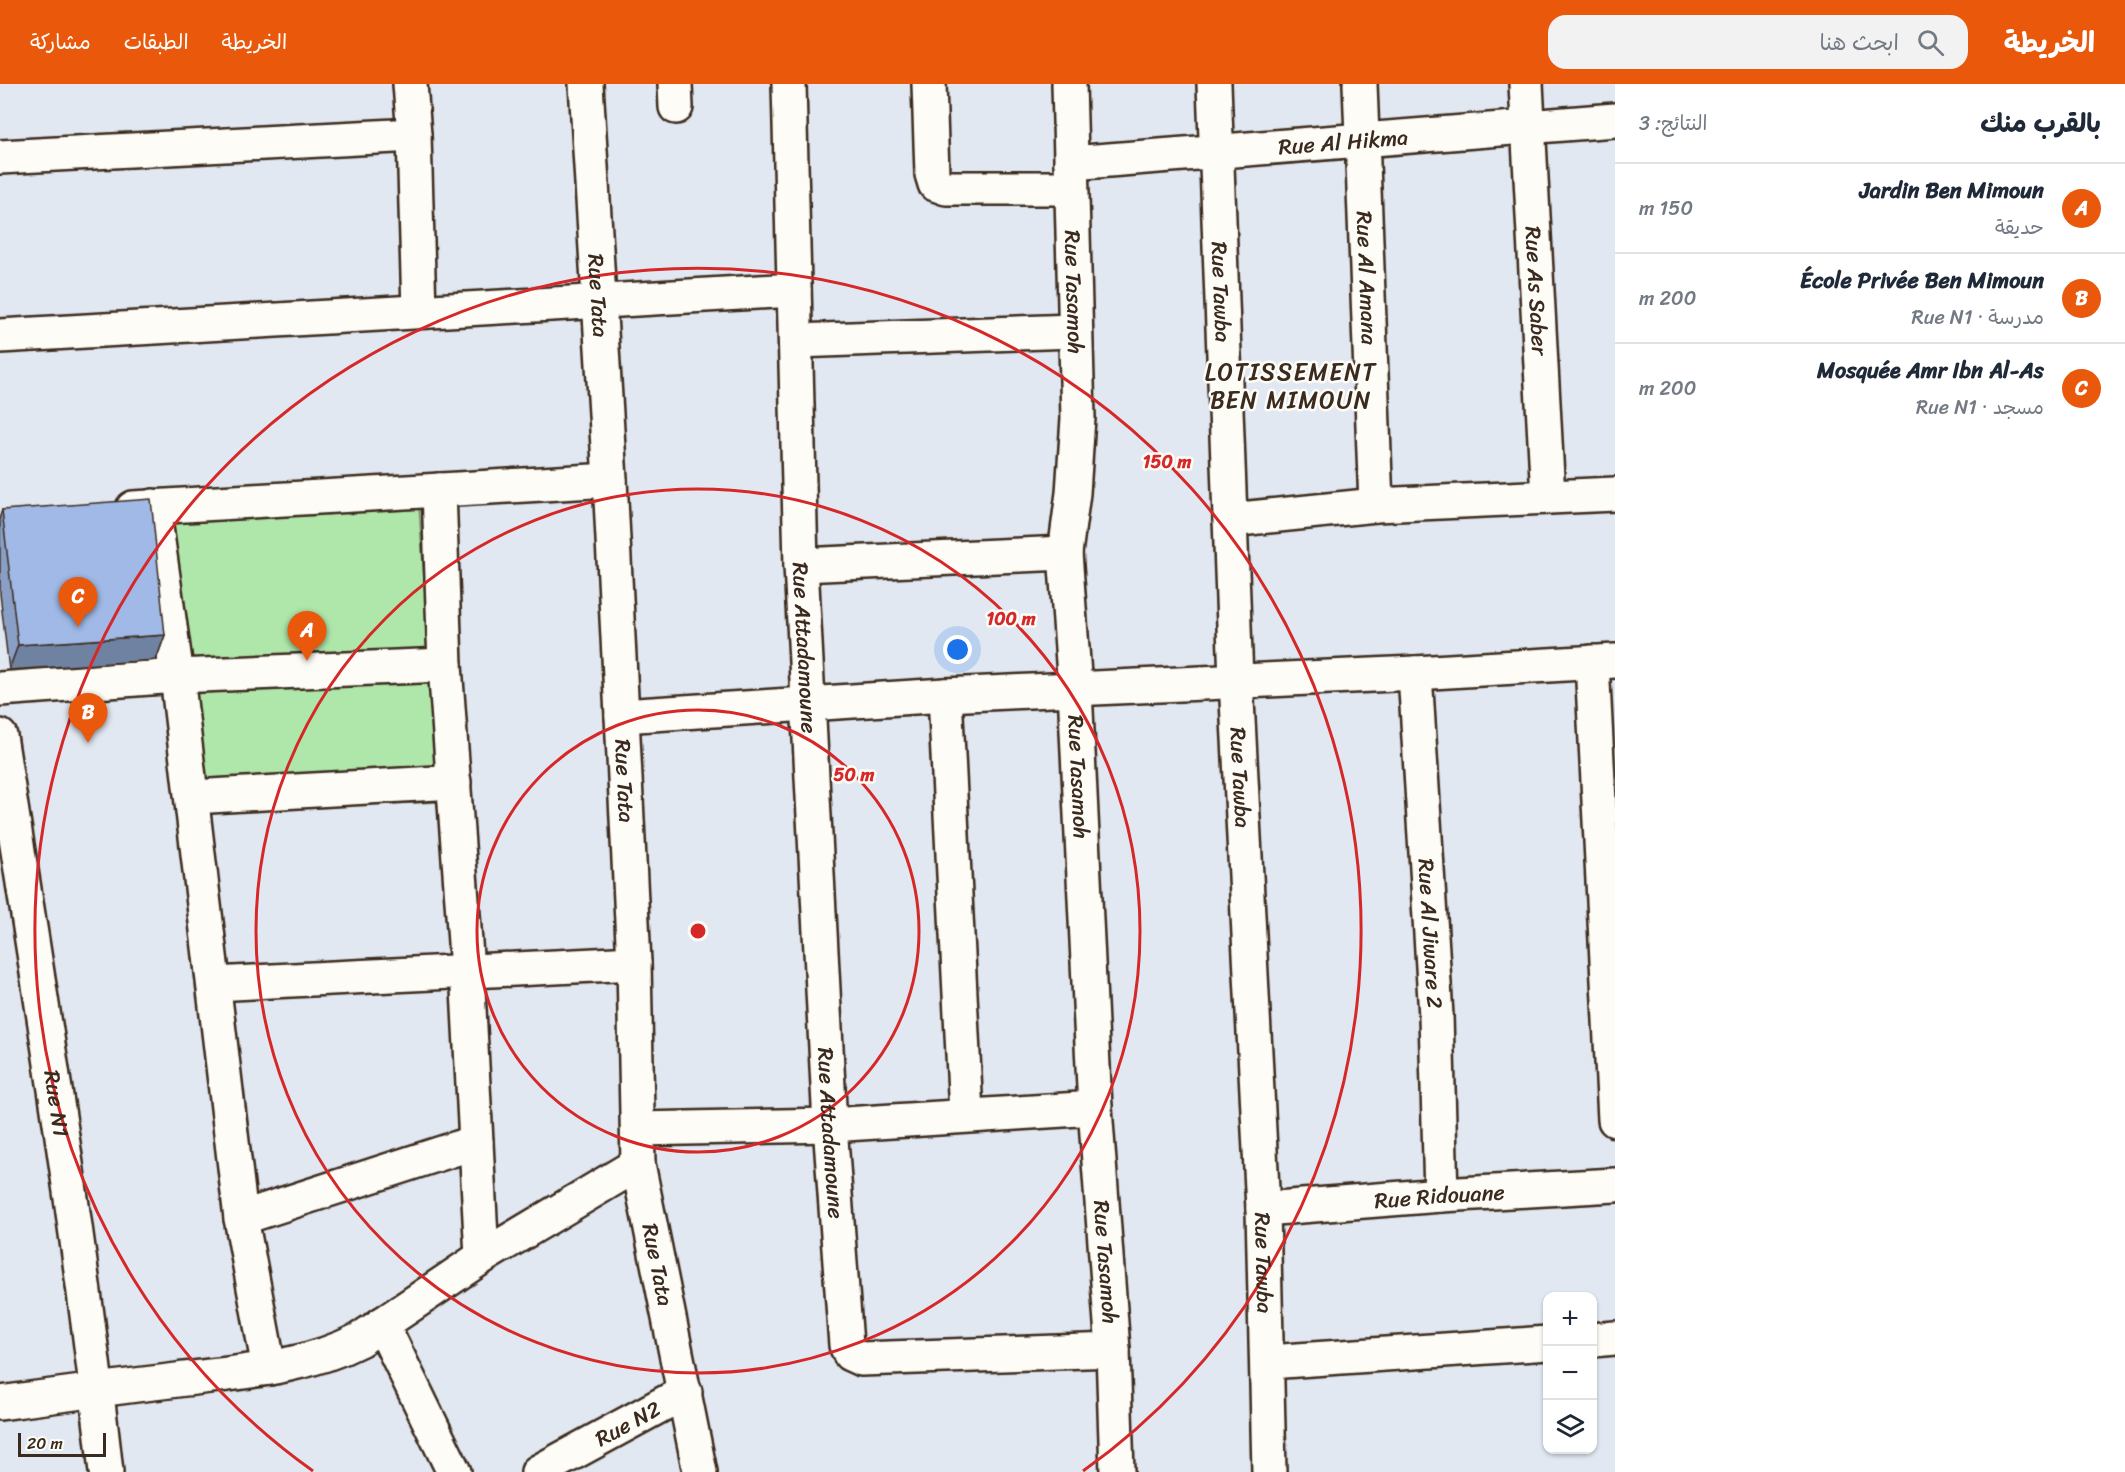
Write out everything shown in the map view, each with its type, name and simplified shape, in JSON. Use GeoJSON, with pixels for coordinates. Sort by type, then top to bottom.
{"type":"FeatureCollection","features":[{"type":"Feature","properties":{"kind":"street"},"geometry":{"type":"LineString","coordinates":[[410,84],[414,135],[419,311]]}},
{"type":"Feature","properties":{"kind":"street","name":"Rue Tata"},"geometry":{"type":"LineString","coordinates":[[586,84],[610,480],[634,963],[638,1164],[700,1472]]}},
{"type":"Feature","properties":{"kind":"street","name":"Rue Attadamoune"},"geometry":{"type":"LineString","coordinates":[[789,84],[801,565],[830,1125],[846,1345],[850,1354],[861,1359],[1113,1350]]}},
{"type":"Feature","properties":{"kind":"street","name":"Rue Al Hikma"},"geometry":{"type":"LineString","coordinates":[[929,84],[932,174],[935,184],[946,188],[1071,175],[1216,153],[1362,139],[1615,120]]}},
{"type":"Feature","properties":{"kind":"street","name":"Rue Tasamoh"},"geometry":{"type":"LineString","coordinates":[[1069,84],[1078,418],[1074,493],[1065,552],[1075,689],[1095,1107],[1113,1350],[1117,1472]]}},
{"type":"Feature","properties":{"kind":"street","name":"Rue Tawba"},"geometry":{"type":"LineString","coordinates":[[1214,84],[1236,680],[1263,1209],[1269,1472]]}},
{"type":"Feature","properties":{"kind":"street","name":"Rue Al Amana"},"geometry":{"type":"LineString","coordinates":[[1360,84],[1377,506]]}},
{"type":"Feature","properties":{"kind":"street","name":"Rue As Saber"},"geometry":{"type":"LineString","coordinates":[[1526,84],[1548,497]]}},
{"type":"Feature","properties":{"kind":"street"},"geometry":{"type":"LineString","coordinates":[[0,157],[414,135]]}},
{"type":"Feature","properties":{"kind":"street"},"geometry":{"type":"LineString","coordinates":[[0,336],[794,290]]}},
{"type":"Feature","properties":{"kind":"street"},"geometry":{"type":"LineString","coordinates":[[796,341],[1074,331]]}},
{"type":"Feature","properties":{"kind":"street"},"geometry":{"type":"LineString","coordinates":[[106,509],[610,480]]}},
{"type":"Feature","properties":{"kind":"street"},"geometry":{"type":"LineString","coordinates":[[439,490],[445,665],[468,970],[482,1257]]}},
{"type":"Feature","properties":{"kind":"street"},"geometry":{"type":"LineString","coordinates":[[1230,520],[1377,506],[1615,494]]}},
{"type":"Feature","properties":{"kind":"street"},"geometry":{"type":"LineString","coordinates":[[153,506],[192,797],[241,1218],[269,1368]]}},
{"type":"Feature","properties":{"kind":"street"},"geometry":{"type":"LineString","coordinates":[[801,565],[1065,552]]}},
{"type":"Feature","properties":{"kind":"street"},"geometry":{"type":"LineString","coordinates":[[622,716],[945,695],[1415,673],[1603,661],[1615,1120]]}},
{"type":"Feature","properties":{"kind":"street"},"geometry":{"type":"LineString","coordinates":[[0,689],[177,676],[445,665]]}},
{"type":"Feature","properties":{"kind":"street","name":"Rue Al Jiware 2"},"geometry":{"type":"LineString","coordinates":[[1415,673],[1436,1016],[1441,1195]]}},
{"type":"Feature","properties":{"kind":"street"},"geometry":{"type":"LineString","coordinates":[[945,695],[966,1114]]}},
{"type":"Feature","properties":{"kind":"street","name":"Rue N1"},"geometry":{"type":"LineString","coordinates":[[0,736],[46,1030],[97,1389],[106,1472]]}},
{"type":"Feature","properties":{"kind":"street"},"geometry":{"type":"LineString","coordinates":[[192,797],[454,782]]}},
{"type":"Feature","properties":{"kind":"street"},"geometry":{"type":"LineString","coordinates":[[214,984],[634,963]]}},
{"type":"Feature","properties":{"kind":"street"},"geometry":{"type":"LineString","coordinates":[[638,1129],[830,1125],[1095,1107]]}},
{"type":"Feature","properties":{"kind":"street"},"geometry":{"type":"LineString","coordinates":[[241,1218],[476,1142]]}},
{"type":"Feature","properties":{"kind":"street"},"geometry":{"type":"LineString","coordinates":[[0,1403],[269,1368],[320,1357],[340,1350],[482,1257],[638,1164]]}},
{"type":"Feature","properties":{"kind":"street","name":"Rue Ridouane"},"geometry":{"type":"LineString","coordinates":[[1263,1209],[1441,1195],[1615,1185]]}},
{"type":"Feature","properties":{"kind":"street"},"geometry":{"type":"LineString","coordinates":[[382,1324],[454,1472]]}},
{"type":"Feature","properties":{"kind":"street"},"geometry":{"type":"LineString","coordinates":[[1597,1340],[1615,1338]]}},
{"type":"Feature","properties":{"kind":"street"},"geometry":{"type":"LineString","coordinates":[[1268,1362],[1543,1343]]}},
{"type":"Feature","properties":{"kind":"street","name":"Rue N2"},"geometry":{"type":"LineString","coordinates":[[538,1472],[685,1392]]}},
{"type":"Feature","properties":{"kind":"green space"},"geometry":{"type":"Polygon","coordinates":[[[419,506],[439,802],[209,811],[161,520],[419,506]]]}},
{"type":"Feature","properties":{"kind":"building"},"geometry":{"type":"Polygon","coordinates":[[[151,499],[165,635],[18,645],[2,510],[151,499]]]}},
{"type":"Feature","properties":{"kind":"place","name":"Mosquée Amr Ibn Al-As"},"geometry":{"type":"Point","coordinates":[78,627]}},
{"type":"Feature","properties":{"kind":"place","name":"Jardin Ben Mimoun"},"geometry":{"type":"Point","coordinates":[307,661]}},
{"type":"Feature","properties":{"kind":"place","name":"École Privée Ben Mimoun"},"geometry":{"type":"Point","coordinates":[88,743]}},
{"type":"Feature","properties":{"kind":"district","name":"LOTISSEMENT BEN MIMOUN"},"geometry":{"type":"Point","coordinates":[1291,386]}}]}
